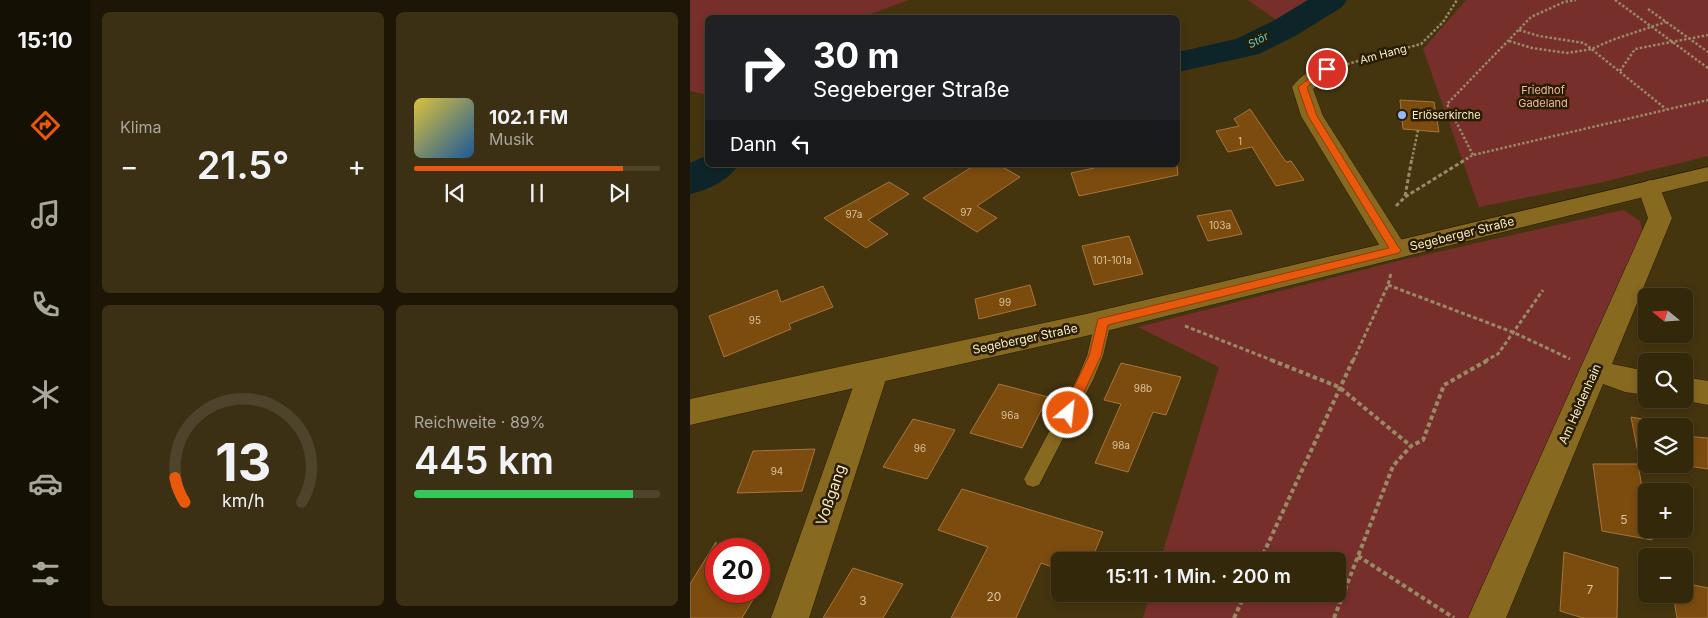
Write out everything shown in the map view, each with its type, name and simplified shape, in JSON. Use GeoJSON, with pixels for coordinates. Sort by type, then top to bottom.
{"type":"FeatureCollection","features":[{"type":"Feature","properties":{"kind":"street"},"geometry":{"type":"LineString","coordinates":[[1327,69],[1302,87],[1312,116],[1396,250]]}},
{"type":"Feature","properties":{"kind":"street","name":"Segeberger Straße"},"geometry":{"type":"LineString","coordinates":[[690,412],[1102,322],[1708,174]]}},
{"type":"Feature","properties":{"kind":"street","name":"Am Heldenhain"},"geometry":{"type":"LineString","coordinates":[[1487,618],[1660,218],[1650,188]]}},
{"type":"Feature","properties":{"kind":"street"},"geometry":{"type":"LineString","coordinates":[[1595,370],[1625,380],[1638,382]]}},
{"type":"Feature","properties":{"kind":"street","name":"Voßgang"},"geometry":{"type":"LineString","coordinates":[[790,618],[873,373]]}},
{"type":"Feature","properties":{"kind":"street"},"geometry":{"type":"LineString","coordinates":[[1693,390],[1708,392]]}},
{"type":"Feature","properties":{"kind":"lane"},"geometry":{"type":"LineString","coordinates":[[1033,479],[1085,380],[1095,356],[1102,322]]}},
{"type":"Feature","properties":{"kind":"path","name":"Am Hang"},"geometry":{"type":"LineString","coordinates":[[1327,69],[1421,44],[1443,22],[1457,0]]}},
{"type":"Feature","properties":{"kind":"path"},"geometry":{"type":"LineString","coordinates":[[1473,155],[1447,104],[1531,17],[1564,2],[1576,0]]}},
{"type":"Feature","properties":{"kind":"path"},"geometry":{"type":"LineString","coordinates":[[1615,0],[1708,68]]}},
{"type":"Feature","properties":{"kind":"path"},"geometry":{"type":"LineString","coordinates":[[1648,9],[1708,52]]}},
{"type":"Feature","properties":{"kind":"path"},"geometry":{"type":"LineString","coordinates":[[1509,41],[1551,52],[1567,53],[1592,49],[1650,26],[1666,22]]}},
{"type":"Feature","properties":{"kind":"path"},"geometry":{"type":"LineString","coordinates":[[1519,30],[1539,36],[1584,43],[1666,109]]}},
{"type":"Feature","properties":{"kind":"path"},"geometry":{"type":"LineString","coordinates":[[1620,71],[1636,50],[1708,35]]}},
{"type":"Feature","properties":{"kind":"path"},"geometry":{"type":"LineString","coordinates":[[1380,223],[1405,196],[1473,155],[1708,100]]}},
{"type":"Feature","properties":{"kind":"path"},"geometry":{"type":"LineString","coordinates":[[1405,196],[1418,130]]}},
{"type":"Feature","properties":{"kind":"path"},"geometry":{"type":"LineString","coordinates":[[1264,552],[1339,387],[1388,285],[1396,250]]}},
{"type":"Feature","properties":{"kind":"path"},"geometry":{"type":"LineString","coordinates":[[1388,285],[1515,333],[1595,370]]}},
{"type":"Feature","properties":{"kind":"path"},"geometry":{"type":"LineString","coordinates":[[1334,618],[1393,466],[1411,446],[1423,440],[1444,385],[1498,354],[1515,333],[1544,290]]}},
{"type":"Feature","properties":{"kind":"path"},"geometry":{"type":"LineString","coordinates":[[1147,311],[1339,387],[1411,446]]}},
{"type":"Feature","properties":{"kind":"path"},"geometry":{"type":"LineString","coordinates":[[1358,556],[1455,618]]}},
{"type":"Feature","properties":{"kind":"path"},"geometry":{"type":"LineString","coordinates":[[1234,618],[1241,602]]}},
{"type":"Feature","properties":{"kind":"green space"},"geometry":{"type":"Polygon","coordinates":[[[690,0],[909,0],[868,15],[705,15],[705,95],[690,91],[690,0]]]}},
{"type":"Feature","properties":{"kind":"green space"},"geometry":{"type":"Polygon","coordinates":[[[1248,0],[1307,0],[1278,21],[1248,0]]]}},
{"type":"Feature","properties":{"kind":"green space","name":"Friedhof Gadeland"},"geometry":{"type":"Polygon","coordinates":[[[1466,0],[1708,0],[1708,156],[1603,182],[1479,207],[1423,49],[1466,0]]]}},
{"type":"Feature","properties":{"kind":"green space"},"geometry":{"type":"Polygon","coordinates":[[[1623,210],[1640,221],[1644,238],[1472,618],[1143,618],[1148,602],[1346,602],[1346,552],[1163,552],[1219,367],[1138,327],[1402,260],[1623,210]]]}},
{"type":"Feature","properties":{"kind":"building"},"geometry":{"type":"Polygon","coordinates":[[[1400,100],[1434,102],[1439,132],[1403,129],[1400,100]]]}},
{"type":"Feature","properties":{"kind":"building"},"geometry":{"type":"Polygon","coordinates":[[[1250,109],[1286,162],[1291,161],[1304,180],[1276,186],[1252,147],[1228,152],[1216,131],[1239,126],[1234,119],[1250,109]]]}},
{"type":"Feature","properties":{"kind":"building"},"geometry":{"type":"Polygon","coordinates":[[[972,167],[1002,167],[1020,177],[977,206],[997,218],[977,232],[923,198],[972,167]]]}},
{"type":"Feature","properties":{"kind":"building"},"geometry":{"type":"Polygon","coordinates":[[[1099,167],[1177,167],[1178,175],[1079,196],[1071,173],[1099,167]]]}},
{"type":"Feature","properties":{"kind":"building"},"geometry":{"type":"Polygon","coordinates":[[[889,182],[909,194],[868,220],[888,234],[866,248],[824,218],[889,182]]]}},
{"type":"Feature","properties":{"kind":"building"},"geometry":{"type":"Polygon","coordinates":[[[1231,210],[1242,234],[1208,241],[1197,216],[1231,210]]]}},
{"type":"Feature","properties":{"kind":"building"},"geometry":{"type":"Polygon","coordinates":[[[1129,236],[1143,274],[1094,285],[1082,246],[1129,236]]]}},
{"type":"Feature","properties":{"kind":"building"},"geometry":{"type":"Polygon","coordinates":[[[1030,285],[1036,305],[979,319],[975,299],[1030,285]]]}},
{"type":"Feature","properties":{"kind":"building"},"geometry":{"type":"Polygon","coordinates":[[[823,286],[833,307],[789,324],[791,329],[724,357],[709,316],[777,290],[781,302],[823,286]]]}},
{"type":"Feature","properties":{"kind":"building"},"geometry":{"type":"Polygon","coordinates":[[[1121,363],[1181,377],[1166,415],[1153,412],[1128,472],[1095,463],[1121,404],[1104,400],[1121,363]]]}},
{"type":"Feature","properties":{"kind":"building"},"geometry":{"type":"Polygon","coordinates":[[[999,384],[1048,397],[1022,448],[970,433],[999,384]]]}},
{"type":"Feature","properties":{"kind":"building"},"geometry":{"type":"Polygon","coordinates":[[[1631,417],[1638,418],[1638,453],[1631,417]]]}},
{"type":"Feature","properties":{"kind":"building"},"geometry":{"type":"Polygon","coordinates":[[[913,419],[955,430],[927,479],[883,467],[913,419]]]}},
{"type":"Feature","properties":{"kind":"building"},"geometry":{"type":"Polygon","coordinates":[[[1693,437],[1708,438],[1708,469],[1693,467],[1693,437]]]}},
{"type":"Feature","properties":{"kind":"building"},"geometry":{"type":"Polygon","coordinates":[[[815,449],[802,491],[737,493],[753,451],[815,449]]]}},
{"type":"Feature","properties":{"kind":"building"},"geometry":{"type":"Polygon","coordinates":[[[1593,464],[1638,464],[1638,473],[1641,483],[1638,483],[1638,537],[1602,531],[1593,464]]]}},
{"type":"Feature","properties":{"kind":"building"},"geometry":{"type":"Polygon","coordinates":[[[962,489],[1103,532],[1095,552],[1051,552],[1051,567],[1041,563],[1016,618],[951,618],[988,547],[938,530],[962,489]]]}},
{"type":"Feature","properties":{"kind":"building"},"geometry":{"type":"Polygon","coordinates":[[[1564,552],[1618,568],[1617,618],[1583,618],[1560,611],[1564,552]]]}},
{"type":"Feature","properties":{"kind":"building"},"geometry":{"type":"Polygon","coordinates":[[[705,560],[705,603],[751,603],[742,618],[690,618],[690,584],[705,560]]]}},
{"type":"Feature","properties":{"kind":"building"},"geometry":{"type":"Polygon","coordinates":[[[853,568],[903,584],[883,618],[823,618],[853,568]]]}},
{"type":"Feature","properties":{"kind":"building"},"geometry":{"type":"Polygon","coordinates":[[[1693,585],[1708,588],[1708,618],[1677,618],[1674,603],[1693,603],[1693,585]]]}},
{"type":"Feature","properties":{"kind":"waterway","name":"Stör"},"geometry":{"type":"LineString","coordinates":[[1180,62],[1247,47],[1285,28],[1331,0]]}},
{"type":"Feature","properties":{"kind":"waterway","name":"Stör"},"geometry":{"type":"LineString","coordinates":[[690,181],[714,167]]}},
{"type":"Feature","properties":{"kind":"place","name":"Erlöserkirche"},"geometry":{"type":"Point","coordinates":[1402,115]}},
{"type":"Feature","properties":{"kind":"route"},"geometry":{"type":"LineString","coordinates":[[1068,413],[1095,356],[1102,322],[1396,250],[1312,116],[1302,87],[1327,69]]}}]}
